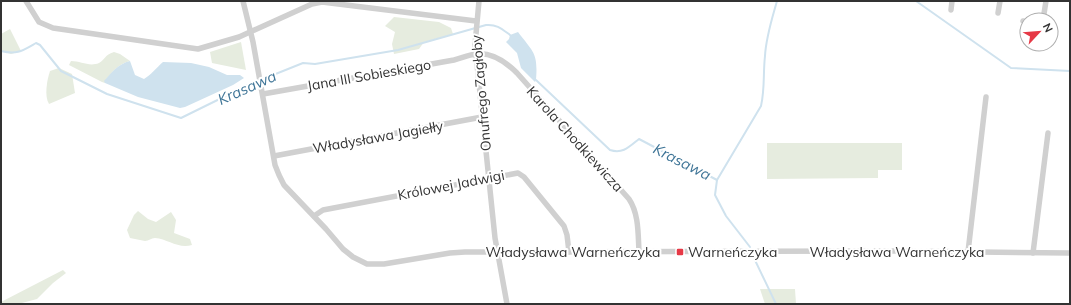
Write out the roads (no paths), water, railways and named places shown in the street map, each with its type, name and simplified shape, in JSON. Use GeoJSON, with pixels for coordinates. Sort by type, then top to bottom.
{"type":"FeatureCollection","features":[{"type":"Feature","properties":{"kind":"street"},"geometry":{"type":"LineString","coordinates":[[26,1],[39,22],[53,28],[194,49],[204,48],[250,32],[312,4],[322,2],[476,25]]}},
{"type":"Feature","properties":{"kind":"street","name":"Władysława Warneńczyka"},"geometry":{"type":"LineString","coordinates":[[243,1],[263,94],[274,156],[281,180],[343,249],[353,257],[367,264],[384,264],[450,253],[497,252],[1070,253]]}},
{"type":"Feature","properties":{"kind":"street","name":"Onufrego Zagłoby"},"geometry":{"type":"LineString","coordinates":[[479,1],[474,43],[497,252],[507,304]]}},
{"type":"Feature","properties":{"kind":"street"},"geometry":{"type":"LineString","coordinates":[[951,10],[952,1]]}},
{"type":"Feature","properties":{"kind":"street"},"geometry":{"type":"LineString","coordinates":[[998,13],[1000,1]]}},
{"type":"Feature","properties":{"kind":"street"},"geometry":{"type":"LineString","coordinates":[[1044,12],[1046,1]]}},
{"type":"Feature","properties":{"kind":"street","name":"Jana III Sobieskiego"},"geometry":{"type":"LineString","coordinates":[[263,94],[454,60],[476,54]]}},
{"type":"Feature","properties":{"kind":"street","name":"Karola Chodkiewicza"},"geometry":{"type":"LineString","coordinates":[[476,54],[487,54],[512,68],[629,199],[636,214],[639,252]]}},
{"type":"Feature","properties":{"kind":"street"},"geometry":{"type":"LineString","coordinates":[[968,252],[986,96]]}},
{"type":"Feature","properties":{"kind":"street","name":"Władysława Jagiełły"},"geometry":{"type":"LineString","coordinates":[[274,156],[482,117]]}},
{"type":"Feature","properties":{"kind":"street"},"geometry":{"type":"LineString","coordinates":[[1033,253],[1048,133]]}},
{"type":"Feature","properties":{"kind":"street","name":"Królowej Jadwigi"},"geometry":{"type":"LineString","coordinates":[[314,216],[323,210],[515,173],[521,174],[564,226],[567,235],[569,252]]}},
{"type":"Feature","properties":{"kind":"water"},"geometry":{"type":"Polygon","coordinates":[[[518,32],[534,54],[536,64],[535,82],[521,68],[517,53],[506,42],[510,35],[518,32]]]}},
{"type":"Feature","properties":{"kind":"water"},"geometry":{"type":"Polygon","coordinates":[[[130,61],[135,75],[144,79],[163,62],[191,63],[209,67],[227,75],[240,75],[244,78],[233,85],[180,108],[138,97],[105,83],[104,81],[116,69],[122,64],[130,61]]]}},
{"type":"Feature","properties":{"kind":"waterway","name":"Krasawa"},"geometry":{"type":"LineString","coordinates":[[536,80],[610,150],[622,150],[629,147],[639,139],[717,180],[761,106],[767,42],[777,1]]}},
{"type":"Feature","properties":{"kind":"waterway","name":"Krasawa"},"geometry":{"type":"LineString","coordinates":[[916,1],[1011,68],[1070,71]]}},
{"type":"Feature","properties":{"kind":"waterway","name":"Krasawa"},"geometry":{"type":"LineString","coordinates":[[1,51],[11,53],[19,52],[36,43],[40,45],[61,71],[107,94],[181,118],[248,85],[303,63],[315,64],[398,50],[486,25],[496,26],[510,35]]}},
{"type":"Feature","properties":{"kind":"waterway"},"geometry":{"type":"LineString","coordinates":[[717,180],[715,195],[726,216],[750,247]]}},
{"type":"Feature","properties":{"kind":"waterway"},"geometry":{"type":"LineString","coordinates":[[753,256],[776,304]]}},
{"type":"Feature","properties":{"kind":"place","name":"Warneńczyka"},"geometry":{"type":"Point","coordinates":[680,252]}}]}
